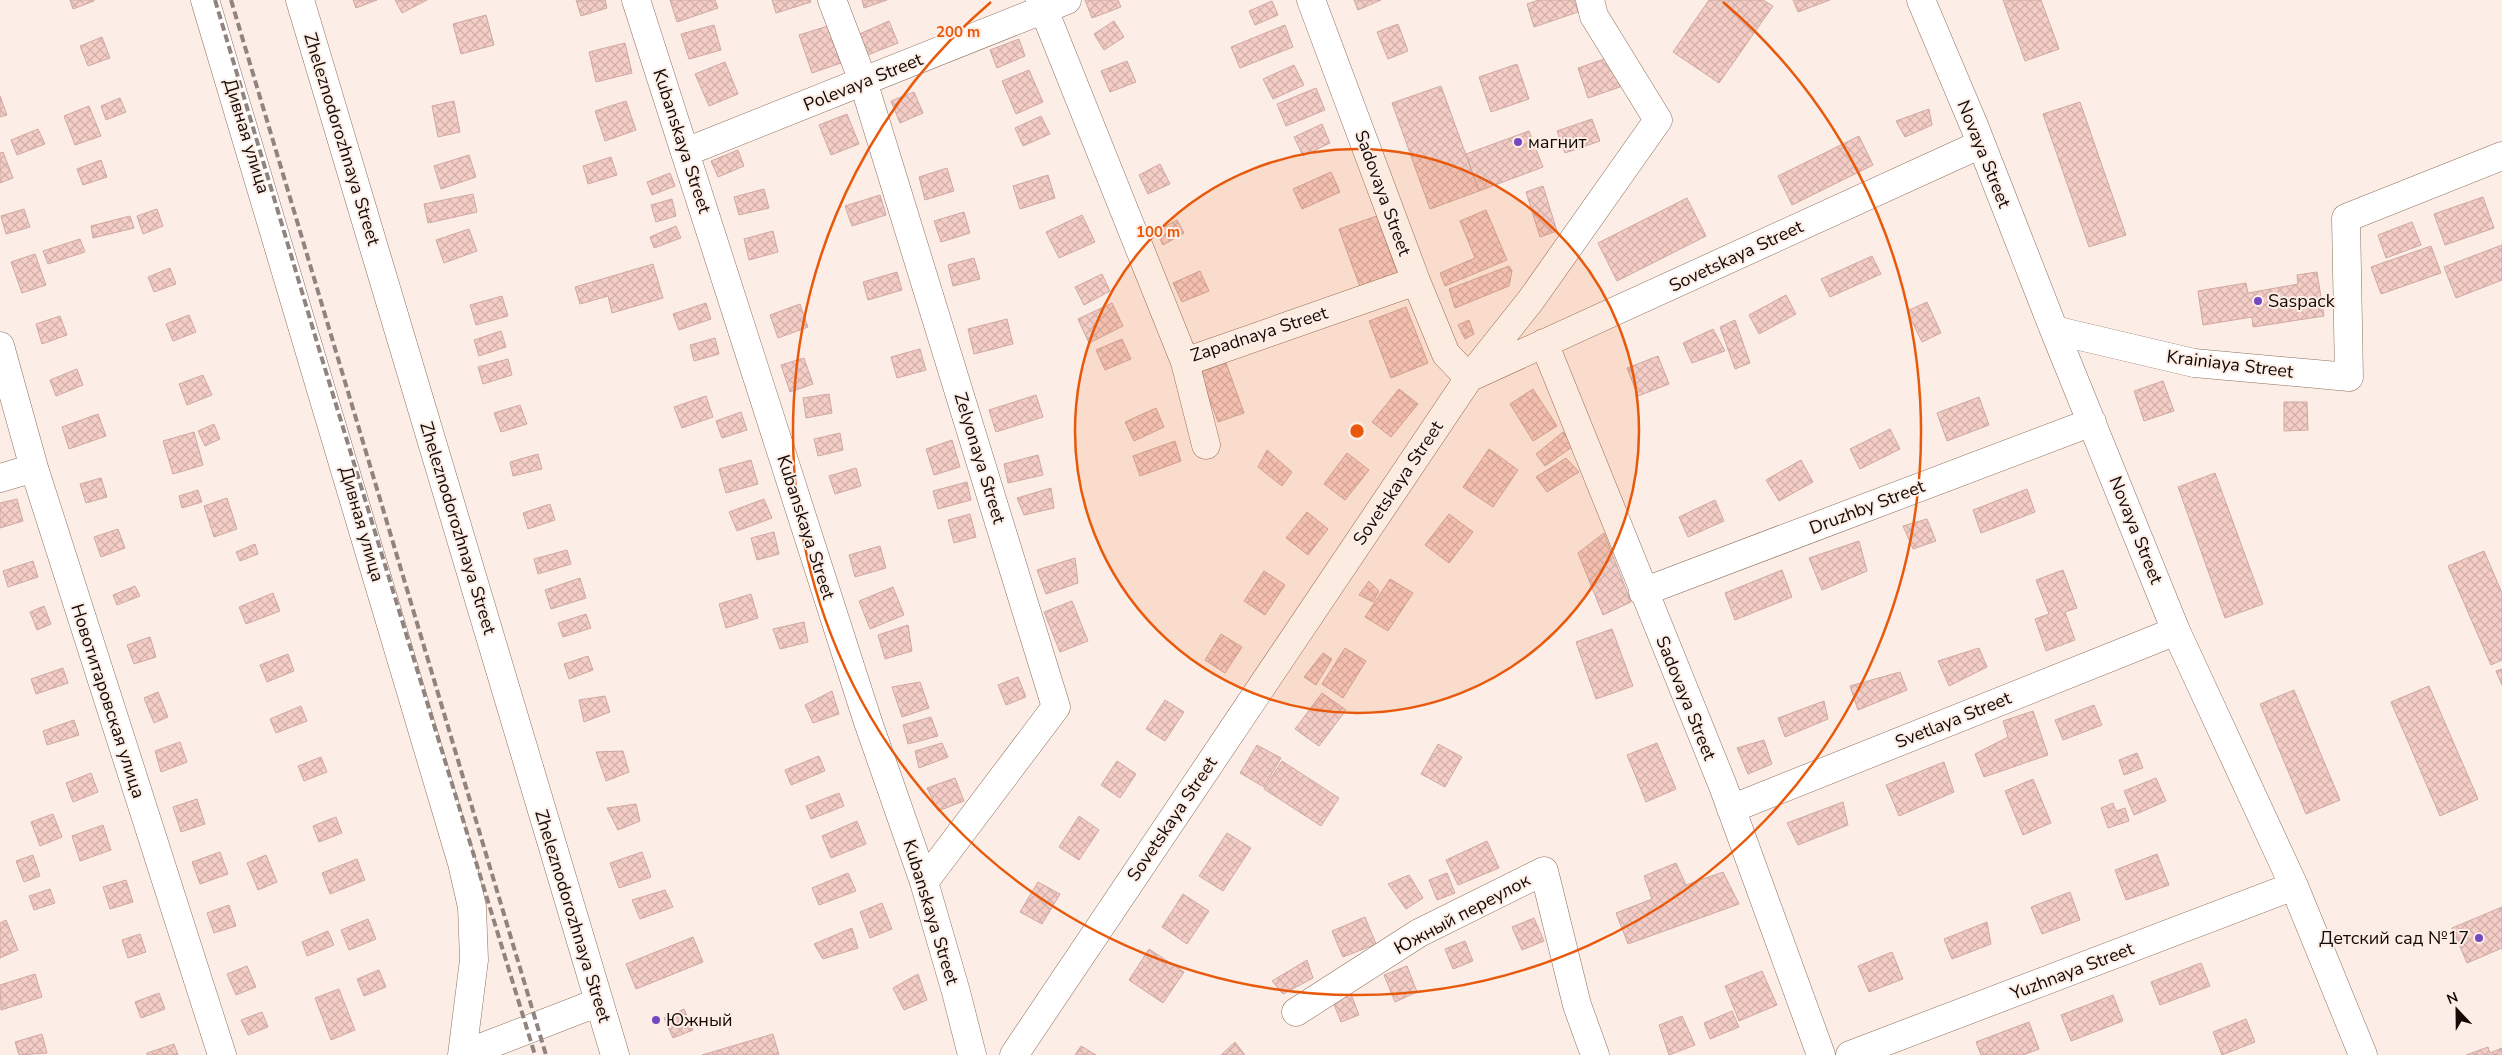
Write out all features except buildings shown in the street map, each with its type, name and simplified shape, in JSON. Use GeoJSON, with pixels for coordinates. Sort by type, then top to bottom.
{"type":"FeatureCollection","features":[{"type":"Feature","properties":{"kind":"street","name":"Дивная улица"},"geometry":{"type":"LineString","coordinates":[[205,0],[462,863],[472,907],[474,960],[462,1055]]}},
{"type":"Feature","properties":{"kind":"street","name":"Zheleznodorozhnaya Street"},"geometry":{"type":"LineString","coordinates":[[300,0],[615,1055]]}},
{"type":"Feature","properties":{"kind":"street","name":"Kubanskaya Street"},"geometry":{"type":"LineString","coordinates":[[636,0],[865,712],[924,882],[972,1055]]}},
{"type":"Feature","properties":{"kind":"street","name":"Zelyonaya Street"},"geometry":{"type":"LineString","coordinates":[[832,0],[863,81],[1056,707],[924,882]]}},
{"type":"Feature","properties":{"kind":"street","name":"Sadovaya Street"},"geometry":{"type":"LineString","coordinates":[[1311,0],[1416,281],[1446,354],[1470,378]]}},
{"type":"Feature","properties":{"kind":"street"},"geometry":{"type":"LineString","coordinates":[[1470,378],[1531,300],[1658,120],[1594,16],[1590,0]]}},
{"type":"Feature","properties":{"kind":"street","name":"Novaya Street"},"geometry":{"type":"LineString","coordinates":[[1921,0],[2176,631],[2294,886],[2363,1055]]}},
{"type":"Feature","properties":{"kind":"street","name":"Polevaya Street"},"geometry":{"type":"LineString","coordinates":[[686,152],[1050,4]]}},
{"type":"Feature","properties":{"kind":"street","name":"Zapadnaya Street"},"geometry":{"type":"LineString","coordinates":[[1050,4],[1185,362],[1416,281]]}},
{"type":"Feature","properties":{"kind":"street","name":"Sovetskaya Street"},"geometry":{"type":"LineString","coordinates":[[1014,1055],[1470,378],[1980,144]]}},
{"type":"Feature","properties":{"kind":"street","name":"Krainiaya Street"},"geometry":{"type":"LineString","coordinates":[[2054,330],[2194,363],[2350,377],[2346,218],[2502,156]]}},
{"type":"Feature","properties":{"kind":"street","name":"Sadovaya Street"},"geometry":{"type":"LineString","coordinates":[[1544,343],[1731,809],[1821,1055]]}},
{"type":"Feature","properties":{"kind":"street","name":"Новотитаровская улица"},"geometry":{"type":"LineString","coordinates":[[0,346],[34,468],[222,1055]]}},
{"type":"Feature","properties":{"kind":"street"},"geometry":{"type":"LineString","coordinates":[[1185,362],[1206,445]]}},
{"type":"Feature","properties":{"kind":"street","name":"Druzhby Street"},"geometry":{"type":"LineString","coordinates":[[1643,592],[2092,422]]}},
{"type":"Feature","properties":{"kind":"street"},"geometry":{"type":"LineString","coordinates":[[0,478],[34,468]]}},
{"type":"Feature","properties":{"kind":"street","name":"Svetlaya Street"},"geometry":{"type":"LineString","coordinates":[[1731,809],[2176,631]]}},
{"type":"Feature","properties":{"kind":"street","name":"Южный переулок"},"geometry":{"type":"LineString","coordinates":[[1296,1012],[1419,933],[1544,871],[1577,1005],[1595,1055]]}},
{"type":"Feature","properties":{"kind":"street","name":"Yuzhnaya Street"},"geometry":{"type":"LineString","coordinates":[[1850,1055],[2294,886]]}},
{"type":"Feature","properties":{"kind":"street"},"geometry":{"type":"LineString","coordinates":[[462,1055],[599,1002]]}},
{"type":"Feature","properties":{"kind":"railway"},"geometry":{"type":"LineString","coordinates":[[215,0],[319,349],[535,1055]]}},
{"type":"Feature","properties":{"kind":"railway"},"geometry":{"type":"LineString","coordinates":[[231,0],[546,1055]]}},
{"type":"Feature","properties":{"kind":"place","name":"магнит"},"geometry":{"type":"Point","coordinates":[1518,142]}},
{"type":"Feature","properties":{"kind":"place","name":"Saspack"},"geometry":{"type":"Point","coordinates":[2258,301]}},
{"type":"Feature","properties":{"kind":"place","name":"Детский сад №17"},"geometry":{"type":"Point","coordinates":[2479,938]}},
{"type":"Feature","properties":{"kind":"place","name":"Южный"},"geometry":{"type":"Point","coordinates":[656,1020]}}]}
